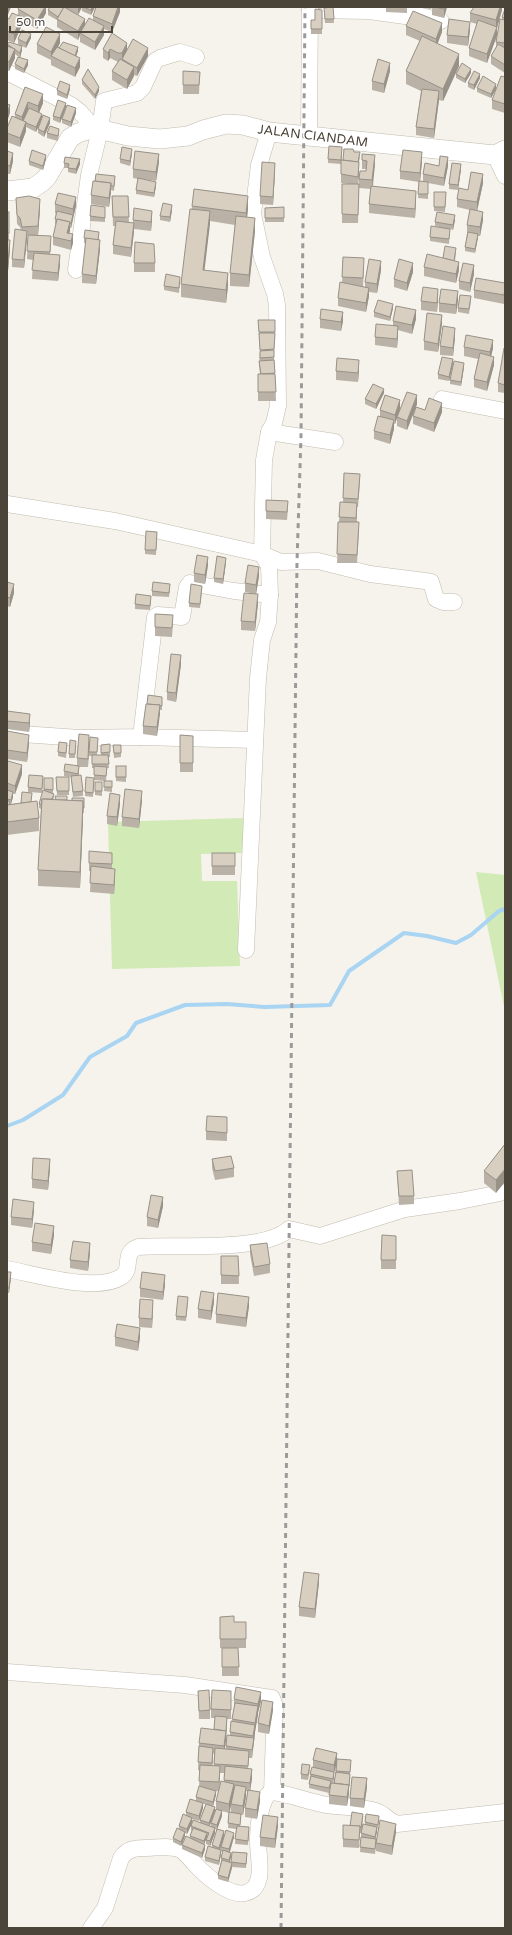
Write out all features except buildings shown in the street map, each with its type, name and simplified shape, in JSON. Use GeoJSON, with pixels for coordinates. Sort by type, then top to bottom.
{"type":"FeatureCollection","features":[{"type":"Feature","properties":{"kind":"street"},"geometry":{"type":"LineString","coordinates":[[309,136],[310,8],[369,11],[405,16],[417,15],[441,21]]}},
{"type":"Feature","properties":{"kind":"street"},"geometry":{"type":"LineString","coordinates":[[76,270],[89,175],[97,129],[104,101],[137,93],[142,87],[155,61],[160,58],[180,52],[196,57]]}},
{"type":"Feature","properties":{"kind":"street"},"geometry":{"type":"LineString","coordinates":[[7,72],[71,105],[97,129]]}},
{"type":"Feature","properties":{"kind":"street","name":"JALAN CIANDAM"},"geometry":{"type":"LineString","coordinates":[[7,191],[33,188],[42,182],[47,177],[70,138],[78,133],[97,129],[139,137],[172,139],[233,123],[269,132],[500,152]]}},
{"type":"Feature","properties":{"kind":"street"},"geometry":{"type":"LineString","coordinates":[[246,950],[258,678],[262,640],[268,622],[270,595],[269,566],[262,554],[264,460],[269,432],[274,423],[278,406],[278,317],[275,294],[262,257],[253,208],[259,165],[269,132]]}},
{"type":"Feature","properties":{"kind":"street"},"geometry":{"type":"LineString","coordinates":[[500,152],[505,176]]}},
{"type":"Feature","properties":{"kind":"street"},"geometry":{"type":"LineString","coordinates":[[442,399],[505,411]]}},
{"type":"Feature","properties":{"kind":"street"},"geometry":{"type":"LineString","coordinates":[[269,432],[336,442]]}},
{"type":"Feature","properties":{"kind":"street"},"geometry":{"type":"LineString","coordinates":[[7,504],[115,521],[262,554],[280,562],[318,560],[370,574],[431,582],[436,599],[443,602],[454,602]]}},
{"type":"Feature","properties":{"kind":"street"},"geometry":{"type":"LineString","coordinates":[[141,738],[154,617],[158,615],[182,617],[187,587],[190,583],[234,591],[270,595]]}},
{"type":"Feature","properties":{"kind":"street"},"geometry":{"type":"LineString","coordinates":[[7,733],[80,738],[255,740]]}},
{"type":"Feature","properties":{"kind":"street"},"geometry":{"type":"LineString","coordinates":[[7,1269],[50,1278],[93,1284],[121,1277],[126,1272],[129,1254],[132,1249],[138,1247],[219,1246],[241,1244],[274,1238],[283,1234],[289,1229],[320,1236],[405,1209],[460,1202],[505,1192]]}},
{"type":"Feature","properties":{"kind":"street"},"geometry":{"type":"LineString","coordinates":[[7,1672],[138,1680],[191,1685],[272,1698],[275,1706],[272,1792],[266,1797],[261,1809],[257,1840],[261,1868],[259,1877],[251,1889],[246,1893],[238,1894],[224,1888],[209,1877],[181,1850],[174,1848],[133,1849],[124,1853],[121,1858],[105,1908],[91,1928]]}},
{"type":"Feature","properties":{"kind":"street"},"geometry":{"type":"LineString","coordinates":[[272,1792],[303,1798],[328,1806],[372,1810],[382,1814],[391,1822],[402,1825],[443,1818],[505,1812]]}},
{"type":"Feature","properties":{"kind":"green space"},"geometry":{"type":"Polygon","coordinates":[[[243,818],[244,853],[201,854],[202,881],[237,881],[240,966],[112,969],[108,822],[243,818]]]}},
{"type":"Feature","properties":{"kind":"green space"},"geometry":{"type":"Polygon","coordinates":[[[476,872],[505,875],[505,1011],[476,872]]]}},
{"type":"Feature","properties":{"kind":"waterway"},"geometry":{"type":"LineString","coordinates":[[7,1126],[23,1120],[63,1095],[90,1057],[127,1036],[136,1023],[185,1005],[227,1004],[265,1007],[330,1005],[349,971],[404,933],[427,936],[456,943],[471,935],[499,911],[505,909]]}},
{"type":"Feature","properties":{"kind":"railway"},"geometry":{"type":"LineString","coordinates":[[281,1928],[297,562],[301,436],[305,7]]}}]}
